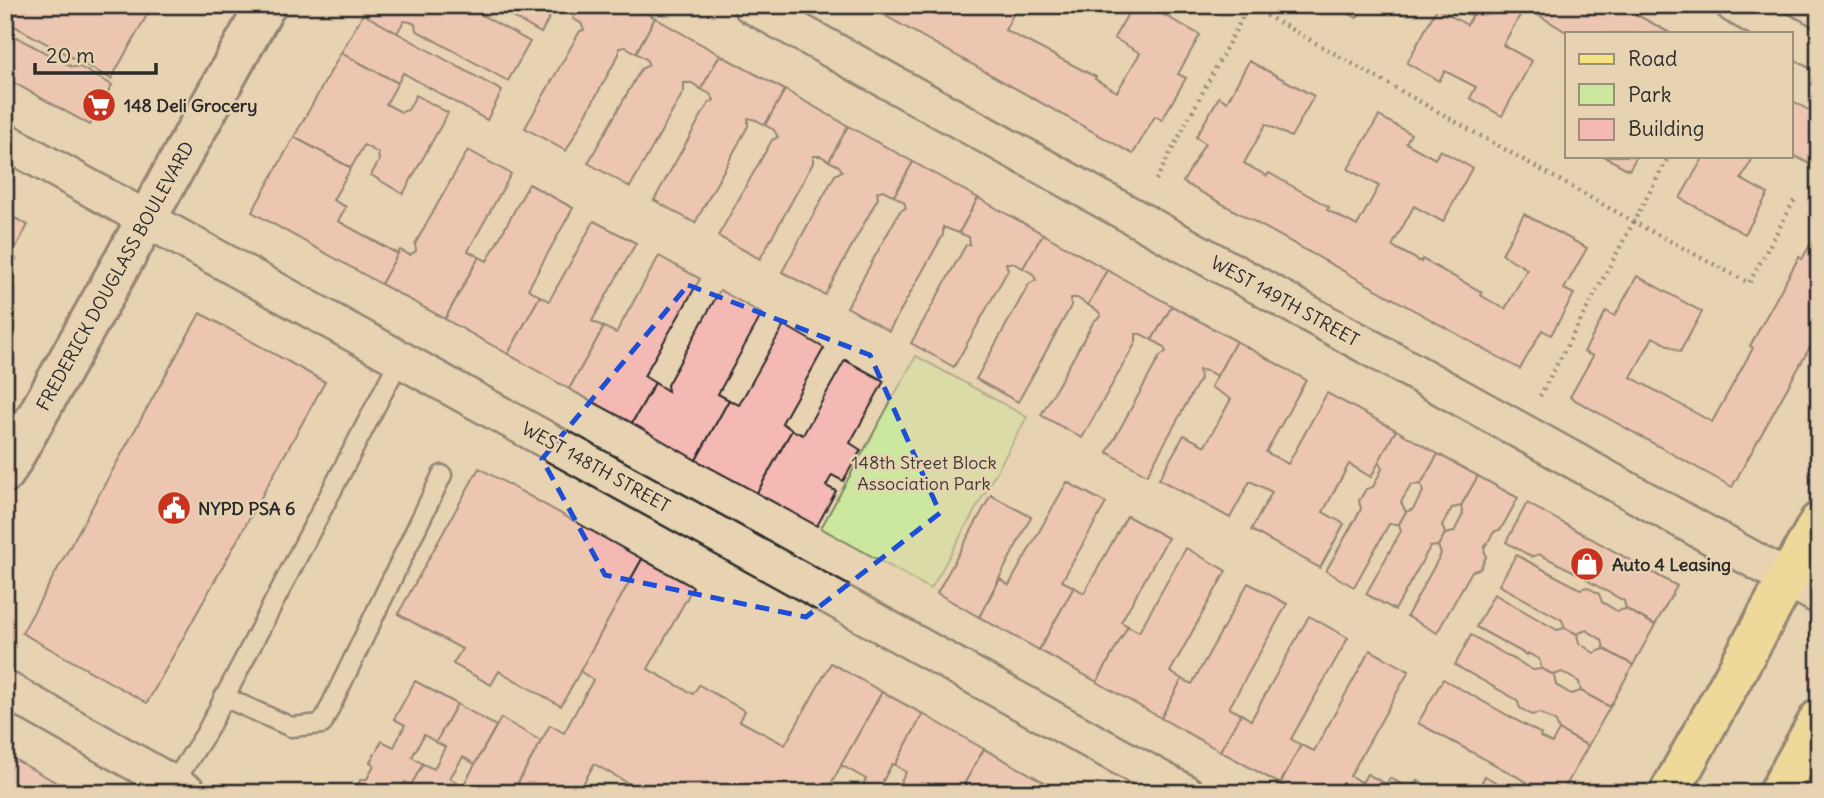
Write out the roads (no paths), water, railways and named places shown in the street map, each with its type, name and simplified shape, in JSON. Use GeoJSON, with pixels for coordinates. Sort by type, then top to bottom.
{"type":"FeatureCollection","features":[{"type":"Feature","properties":{"kind":"main road","name":"FREDERICK DOUGLASS BOULEVARD"},"geometry":{"type":"LineString","coordinates":[[5,473],[267,5]]}},
{"type":"Feature","properties":{"kind":"main road"},"geometry":{"type":"LineString","coordinates":[[1669,793],[1803,587],[1819,522]]}},
{"type":"Feature","properties":{"kind":"main road"},"geometry":{"type":"LineString","coordinates":[[1778,793],[1818,724]]}},
{"type":"Feature","properties":{"kind":"street","name":"WEST 149TH STREET"},"geometry":{"type":"LineString","coordinates":[[751,5],[1803,587]]}},
{"type":"Feature","properties":{"kind":"street"},"geometry":{"type":"LineString","coordinates":[[1734,5],[1783,32]]}},
{"type":"Feature","properties":{"kind":"street"},"geometry":{"type":"LineString","coordinates":[[1792,37],[1819,52]]}},
{"type":"Feature","properties":{"kind":"street","name":"WEST 148TH STREET"},"geometry":{"type":"LineString","coordinates":[[5,141],[1186,793]]}},
{"type":"Feature","properties":{"kind":"street"},"geometry":{"type":"LineString","coordinates":[[5,689],[181,788]]}},
{"type":"Feature","properties":{"kind":"lane"},"geometry":{"type":"LineString","coordinates":[[181,788],[224,697],[400,359]]}},
{"type":"Feature","properties":{"kind":"lane"},"geometry":{"type":"LineString","coordinates":[[224,697],[291,727],[322,724],[442,475]]}},
{"type":"Feature","properties":{"kind":"place","name":"148 Deli Grocery"},"geometry":{"type":"Point","coordinates":[99,105]}},
{"type":"Feature","properties":{"kind":"place","name":"NYPD PSA 6"},"geometry":{"type":"Point","coordinates":[174,508]}},
{"type":"Feature","properties":{"kind":"place","name":"Auto 4 Leasing"},"geometry":{"type":"Point","coordinates":[1587,564]}},
{"type":"Feature","properties":{"kind":"park label","name":"148th Street Block Association Park"},"geometry":{"type":"Point","coordinates":[924,472]}}]}
